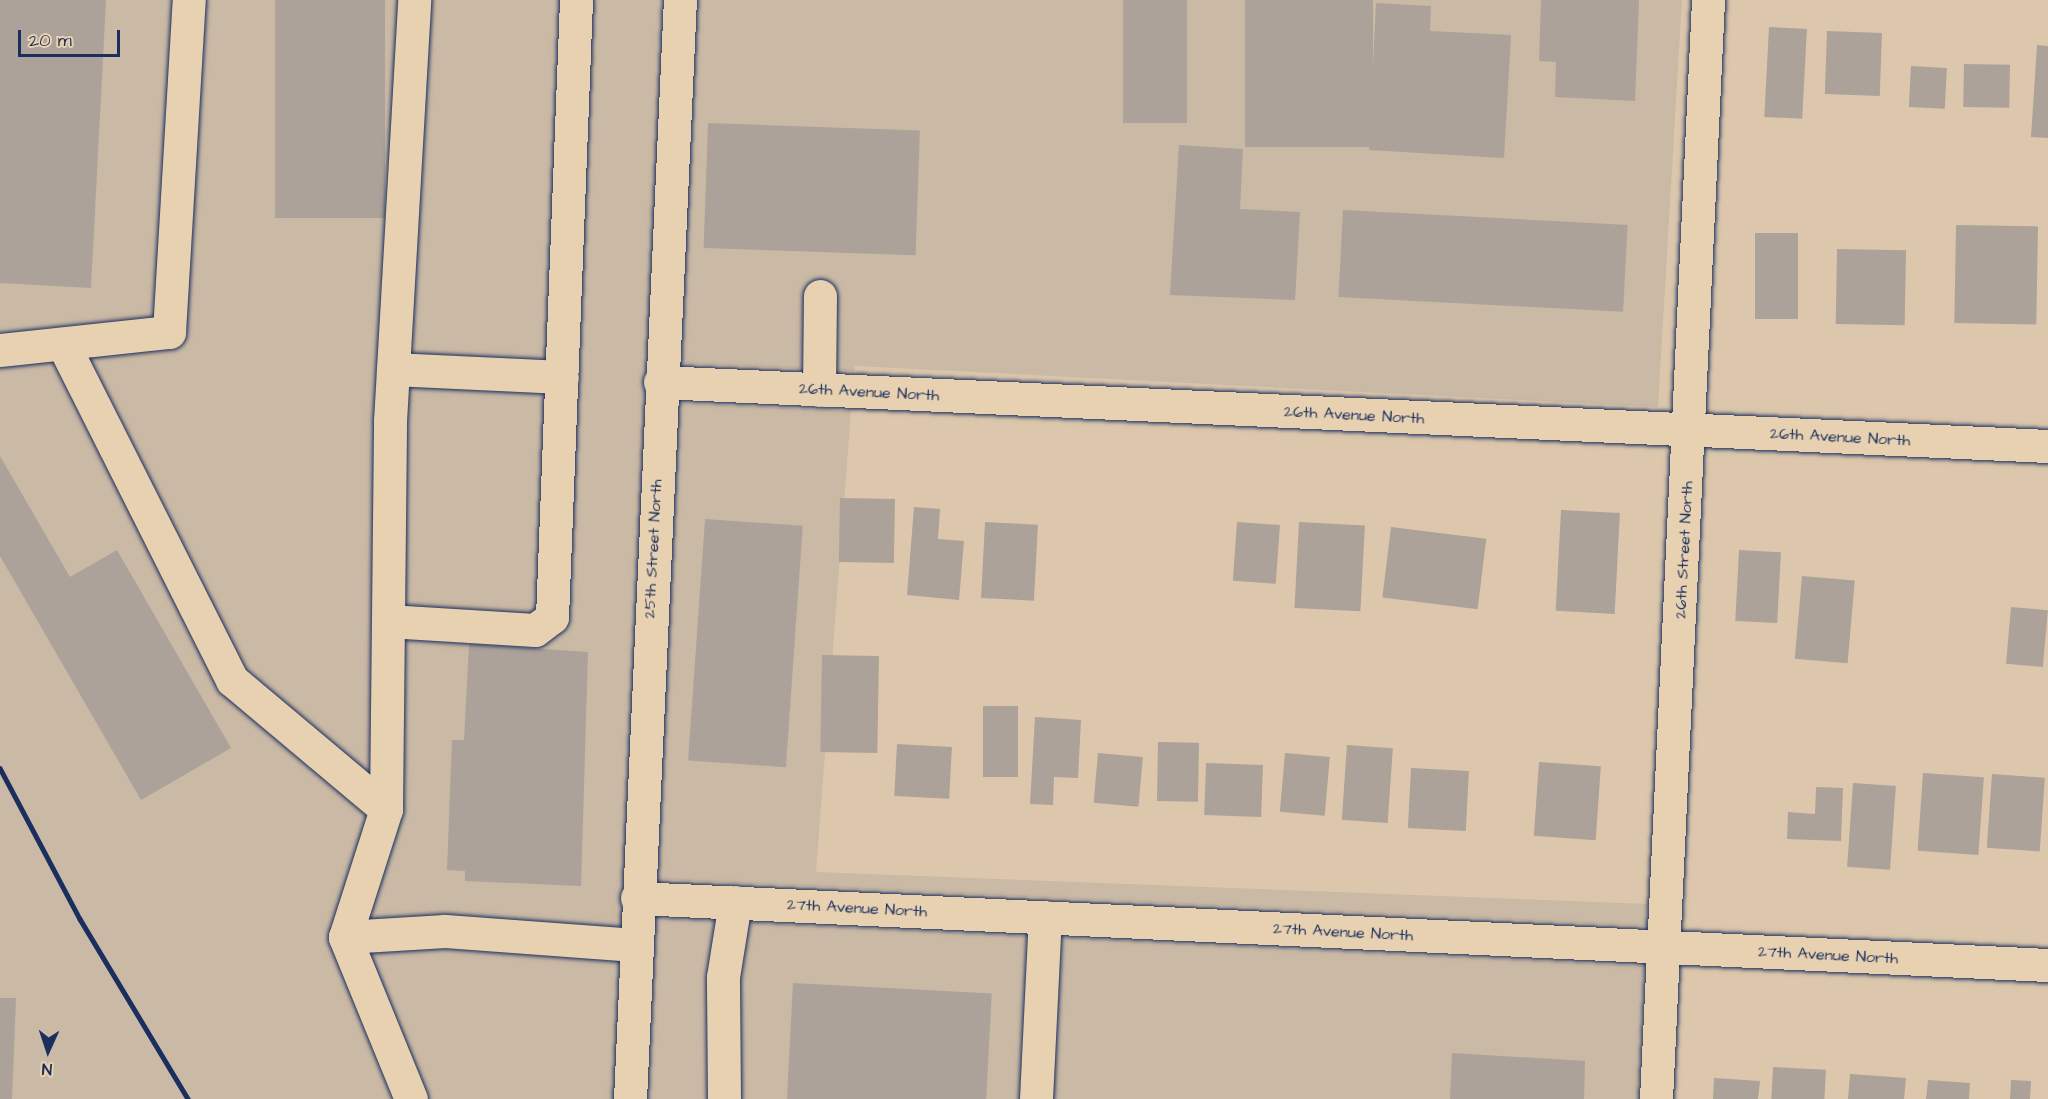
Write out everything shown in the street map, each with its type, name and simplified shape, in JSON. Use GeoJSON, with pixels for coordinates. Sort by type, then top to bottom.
{"type":"FeatureCollection","features":[{"type":"Feature","properties":{"kind":"street"},"geometry":{"type":"LineString","coordinates":[[0,350],[169,332],[189,0]]}},
{"type":"Feature","properties":{"kind":"street"},"geometry":{"type":"LineString","coordinates":[[411,1099],[345,937],[386,809],[393,369],[414,0]]}},
{"type":"Feature","properties":{"kind":"street"},"geometry":{"type":"LineString","coordinates":[[388,621],[535,630],[552,617],[576,0]]}},
{"type":"Feature","properties":{"kind":"street","name":"25th Street North"},"geometry":{"type":"LineString","coordinates":[[630,1099],[660,382],[680,0]]}},
{"type":"Feature","properties":{"kind":"street","name":"26th Street North"},"geometry":{"type":"LineString","coordinates":[[1656,1099],[1690,430],[1708,0]]}},
{"type":"Feature","properties":{"kind":"street"},"geometry":{"type":"LineString","coordinates":[[819,390],[820,296]]}},
{"type":"Feature","properties":{"kind":"street"},"geometry":{"type":"LineString","coordinates":[[63,344],[232,680],[386,809]]}},
{"type":"Feature","properties":{"kind":"street"},"geometry":{"type":"LineString","coordinates":[[393,369],[562,377]]}},
{"type":"Feature","properties":{"kind":"street","name":"26th Avenue North"},"geometry":{"type":"LineString","coordinates":[[660,382],[2048,446]]}},
{"type":"Feature","properties":{"kind":"street","name":"27th Avenue North"},"geometry":{"type":"LineString","coordinates":[[637,898],[2048,965]]}},
{"type":"Feature","properties":{"kind":"street"},"geometry":{"type":"LineString","coordinates":[[724,1099],[723,977],[735,902]]}},
{"type":"Feature","properties":{"kind":"street"},"geometry":{"type":"LineString","coordinates":[[1036,1099],[1045,917]]}},
{"type":"Feature","properties":{"kind":"street"},"geometry":{"type":"LineString","coordinates":[[345,937],[445,931],[635,945]]}},
{"type":"Feature","properties":{"kind":"shaded area"},"geometry":{"type":"Polygon","coordinates":[[[0,0],[662,0],[662,1099],[0,1099],[0,0]]]}},
{"type":"Feature","properties":{"kind":"shaded area"},"geometry":{"type":"Polygon","coordinates":[[[698,0],[1682,0],[1658,407],[855,366],[854,371],[679,363],[698,0]]]}},
{"type":"Feature","properties":{"kind":"shaded area"},"geometry":{"type":"Polygon","coordinates":[[[677,403],[851,411],[816,872],[1648,904],[1647,926],[655,879],[677,403]]]}},
{"type":"Feature","properties":{"kind":"shaded area"},"geometry":{"type":"Polygon","coordinates":[[[654,918],[1645,966],[1638,1099],[647,1099],[654,918]]]}},
{"type":"Feature","properties":{"kind":"building"},"geometry":{"type":"Polygon","coordinates":[[[0,0],[106,0],[91,288],[0,283],[0,0]]]}},
{"type":"Feature","properties":{"kind":"building"},"geometry":{"type":"Polygon","coordinates":[[[275,0],[385,0],[385,218],[275,218],[275,0]]]}},
{"type":"Feature","properties":{"kind":"building"},"geometry":{"type":"Polygon","coordinates":[[[1123,0],[1187,0],[1187,123],[1123,123],[1123,0]]]}},
{"type":"Feature","properties":{"kind":"building"},"geometry":{"type":"Polygon","coordinates":[[[1245,0],[1373,0],[1373,147],[1245,147],[1245,0]]]}},
{"type":"Feature","properties":{"kind":"building"},"geometry":{"type":"Polygon","coordinates":[[[1541,0],[1639,0],[1635,101],[1555,97],[1556,62],[1539,61],[1541,0]]]}},
{"type":"Feature","properties":{"kind":"building"},"geometry":{"type":"Polygon","coordinates":[[[1376,3],[1431,6],[1430,31],[1511,35],[1504,158],[1369,150],[1376,3]]]}},
{"type":"Feature","properties":{"kind":"building"},"geometry":{"type":"Polygon","coordinates":[[[1769,27],[1807,29],[1802,119],[1764,117],[1769,27]]]}},
{"type":"Feature","properties":{"kind":"building"},"geometry":{"type":"Polygon","coordinates":[[[1827,31],[1882,33],[1880,96],[1825,94],[1827,31]]]}},
{"type":"Feature","properties":{"kind":"building"},"geometry":{"type":"Polygon","coordinates":[[[2037,45],[2048,46],[2048,138],[2031,137],[2037,45]]]}},
{"type":"Feature","properties":{"kind":"building"},"geometry":{"type":"Polygon","coordinates":[[[1964,64],[2010,65],[2009,108],[1963,107],[1964,64]]]}},
{"type":"Feature","properties":{"kind":"building"},"geometry":{"type":"Polygon","coordinates":[[[1911,66],[1947,68],[1945,109],[1909,107],[1911,66]]]}},
{"type":"Feature","properties":{"kind":"building"},"geometry":{"type":"Polygon","coordinates":[[[708,123],[920,130],[916,255],[704,248],[708,123]]]}},
{"type":"Feature","properties":{"kind":"building"},"geometry":{"type":"Polygon","coordinates":[[[1179,145],[1243,149],[1240,209],[1300,212],[1295,300],[1170,295],[1179,145]]]}},
{"type":"Feature","properties":{"kind":"building"},"geometry":{"type":"Polygon","coordinates":[[[1343,210],[1628,225],[1623,312],[1338,297],[1343,210]]]}},
{"type":"Feature","properties":{"kind":"building"},"geometry":{"type":"Polygon","coordinates":[[[1956,225],[2038,226],[2036,324],[1954,323],[1956,225]]]}},
{"type":"Feature","properties":{"kind":"building"},"geometry":{"type":"Polygon","coordinates":[[[1755,233],[1798,233],[1798,319],[1755,319],[1755,233]]]}},
{"type":"Feature","properties":{"kind":"building"},"geometry":{"type":"Polygon","coordinates":[[[1837,249],[1906,250],[1905,325],[1836,324],[1837,249]]]}},
{"type":"Feature","properties":{"kind":"building"},"geometry":{"type":"Polygon","coordinates":[[[0,456],[70,577],[117,550],[231,748],[141,800],[0,556],[0,456]]]}},
{"type":"Feature","properties":{"kind":"building"},"geometry":{"type":"Polygon","coordinates":[[[840,498],[895,499],[894,563],[839,562],[840,498]]]}},
{"type":"Feature","properties":{"kind":"building"},"geometry":{"type":"Polygon","coordinates":[[[914,507],[940,509],[938,539],[964,541],[959,600],[907,595],[914,507]]]}},
{"type":"Feature","properties":{"kind":"building"},"geometry":{"type":"Polygon","coordinates":[[[1561,510],[1620,513],[1615,614],[1556,611],[1561,510]]]}},
{"type":"Feature","properties":{"kind":"building"},"geometry":{"type":"Polygon","coordinates":[[[705,519],[803,526],[786,767],[688,760],[705,519]]]}},
{"type":"Feature","properties":{"kind":"building"},"geometry":{"type":"Polygon","coordinates":[[[985,522],[1038,525],[1034,601],[981,598],[985,522]]]}},
{"type":"Feature","properties":{"kind":"building"},"geometry":{"type":"Polygon","coordinates":[[[1237,522],[1280,525],[1276,584],[1233,581],[1237,522]]]}},
{"type":"Feature","properties":{"kind":"building"},"geometry":{"type":"Polygon","coordinates":[[[1299,522],[1365,525],[1360,611],[1294,608],[1299,522]]]}},
{"type":"Feature","properties":{"kind":"building"},"geometry":{"type":"Polygon","coordinates":[[[1391,527],[1486,539],[1478,609],[1382,597],[1391,527]]]}},
{"type":"Feature","properties":{"kind":"building"},"geometry":{"type":"Polygon","coordinates":[[[1739,550],[1781,552],[1777,623],[1735,621],[1739,550]]]}},
{"type":"Feature","properties":{"kind":"building"},"geometry":{"type":"Polygon","coordinates":[[[1802,576],[1855,581],[1848,663],[1795,659],[1802,576]]]}},
{"type":"Feature","properties":{"kind":"building"},"geometry":{"type":"Polygon","coordinates":[[[2011,607],[2048,610],[2043,667],[2006,664],[2011,607]]]}},
{"type":"Feature","properties":{"kind":"building"},"geometry":{"type":"Polygon","coordinates":[[[469,644],[588,652],[581,886],[465,881],[465,871],[447,870],[452,740],[464,740],[469,644]]]}},
{"type":"Feature","properties":{"kind":"building"},"geometry":{"type":"Polygon","coordinates":[[[822,655],[879,656],[877,753],[820,752],[822,655]]]}},
{"type":"Feature","properties":{"kind":"building"},"geometry":{"type":"Polygon","coordinates":[[[983,706],[1018,706],[1018,777],[983,777],[983,706]]]}},
{"type":"Feature","properties":{"kind":"building"},"geometry":{"type":"Polygon","coordinates":[[[1035,717],[1081,720],[1078,778],[1054,777],[1053,805],[1030,804],[1035,717]]]}},
{"type":"Feature","properties":{"kind":"building"},"geometry":{"type":"Polygon","coordinates":[[[1158,742],[1199,743],[1198,802],[1157,801],[1158,742]]]}},
{"type":"Feature","properties":{"kind":"building"},"geometry":{"type":"Polygon","coordinates":[[[897,744],[952,747],[949,799],[894,796],[897,744]]]}},
{"type":"Feature","properties":{"kind":"building"},"geometry":{"type":"Polygon","coordinates":[[[1347,745],[1393,748],[1388,823],[1342,820],[1347,745]]]}},
{"type":"Feature","properties":{"kind":"building"},"geometry":{"type":"Polygon","coordinates":[[[1098,753],[1143,757],[1138,807],[1094,803],[1098,753]]]}},
{"type":"Feature","properties":{"kind":"building"},"geometry":{"type":"Polygon","coordinates":[[[1285,753],[1330,757],[1325,816],[1280,812],[1285,753]]]}},
{"type":"Feature","properties":{"kind":"building"},"geometry":{"type":"Polygon","coordinates":[[[1539,762],[1601,766],[1596,840],[1534,836],[1539,762]]]}},
{"type":"Feature","properties":{"kind":"building"},"geometry":{"type":"Polygon","coordinates":[[[1206,763],[1263,765],[1261,817],[1204,815],[1206,763]]]}},
{"type":"Feature","properties":{"kind":"building"},"geometry":{"type":"Polygon","coordinates":[[[1411,768],[1469,771],[1466,831],[1408,828],[1411,768]]]}},
{"type":"Feature","properties":{"kind":"building"},"geometry":{"type":"Polygon","coordinates":[[[1923,773],[1984,777],[1978,855],[1918,851],[1923,773]]]}},
{"type":"Feature","properties":{"kind":"building"},"geometry":{"type":"Polygon","coordinates":[[[1992,774],[2045,778],[2040,852],[1987,848],[1992,774]]]}},
{"type":"Feature","properties":{"kind":"building"},"geometry":{"type":"Polygon","coordinates":[[[1853,783],[1896,786],[1890,870],[1847,867],[1853,783]]]}},
{"type":"Feature","properties":{"kind":"building"},"geometry":{"type":"Polygon","coordinates":[[[1816,787],[1843,788],[1841,841],[1787,839],[1788,812],[1815,814],[1816,787]]]}},
{"type":"Feature","properties":{"kind":"building"},"geometry":{"type":"Polygon","coordinates":[[[793,983],[992,993],[986,1099],[787,1099],[793,983]]]}},
{"type":"Feature","properties":{"kind":"building"},"geometry":{"type":"Polygon","coordinates":[[[0,998],[16,998],[12,1099],[0,1099],[0,998]]]}},
{"type":"Feature","properties":{"kind":"building"},"geometry":{"type":"Polygon","coordinates":[[[1452,1053],[1585,1061],[1584,1099],[1450,1099],[1452,1053]]]}},
{"type":"Feature","properties":{"kind":"building"},"geometry":{"type":"Polygon","coordinates":[[[1773,1067],[1826,1070],[1824,1099],[1771,1099],[1773,1067]]]}},
{"type":"Feature","properties":{"kind":"building"},"geometry":{"type":"Polygon","coordinates":[[[1850,1074],[1906,1078],[1904,1099],[1848,1099],[1850,1074]]]}},
{"type":"Feature","properties":{"kind":"building"},"geometry":{"type":"Polygon","coordinates":[[[1714,1078],[1760,1081],[1758,1099],[1713,1099],[1714,1078]]]}},
{"type":"Feature","properties":{"kind":"building"},"geometry":{"type":"Polygon","coordinates":[[[1928,1080],[1970,1083],[1969,1099],[1926,1099],[1928,1080]]]}},
{"type":"Feature","properties":{"kind":"building"},"geometry":{"type":"Polygon","coordinates":[[[2011,1080],[2031,1081],[2030,1099],[2010,1099],[2011,1080]]]}},
{"type":"Feature","properties":{"kind":"railway"},"geometry":{"type":"LineString","coordinates":[[0,768],[80,919],[188,1099]]}}]}
